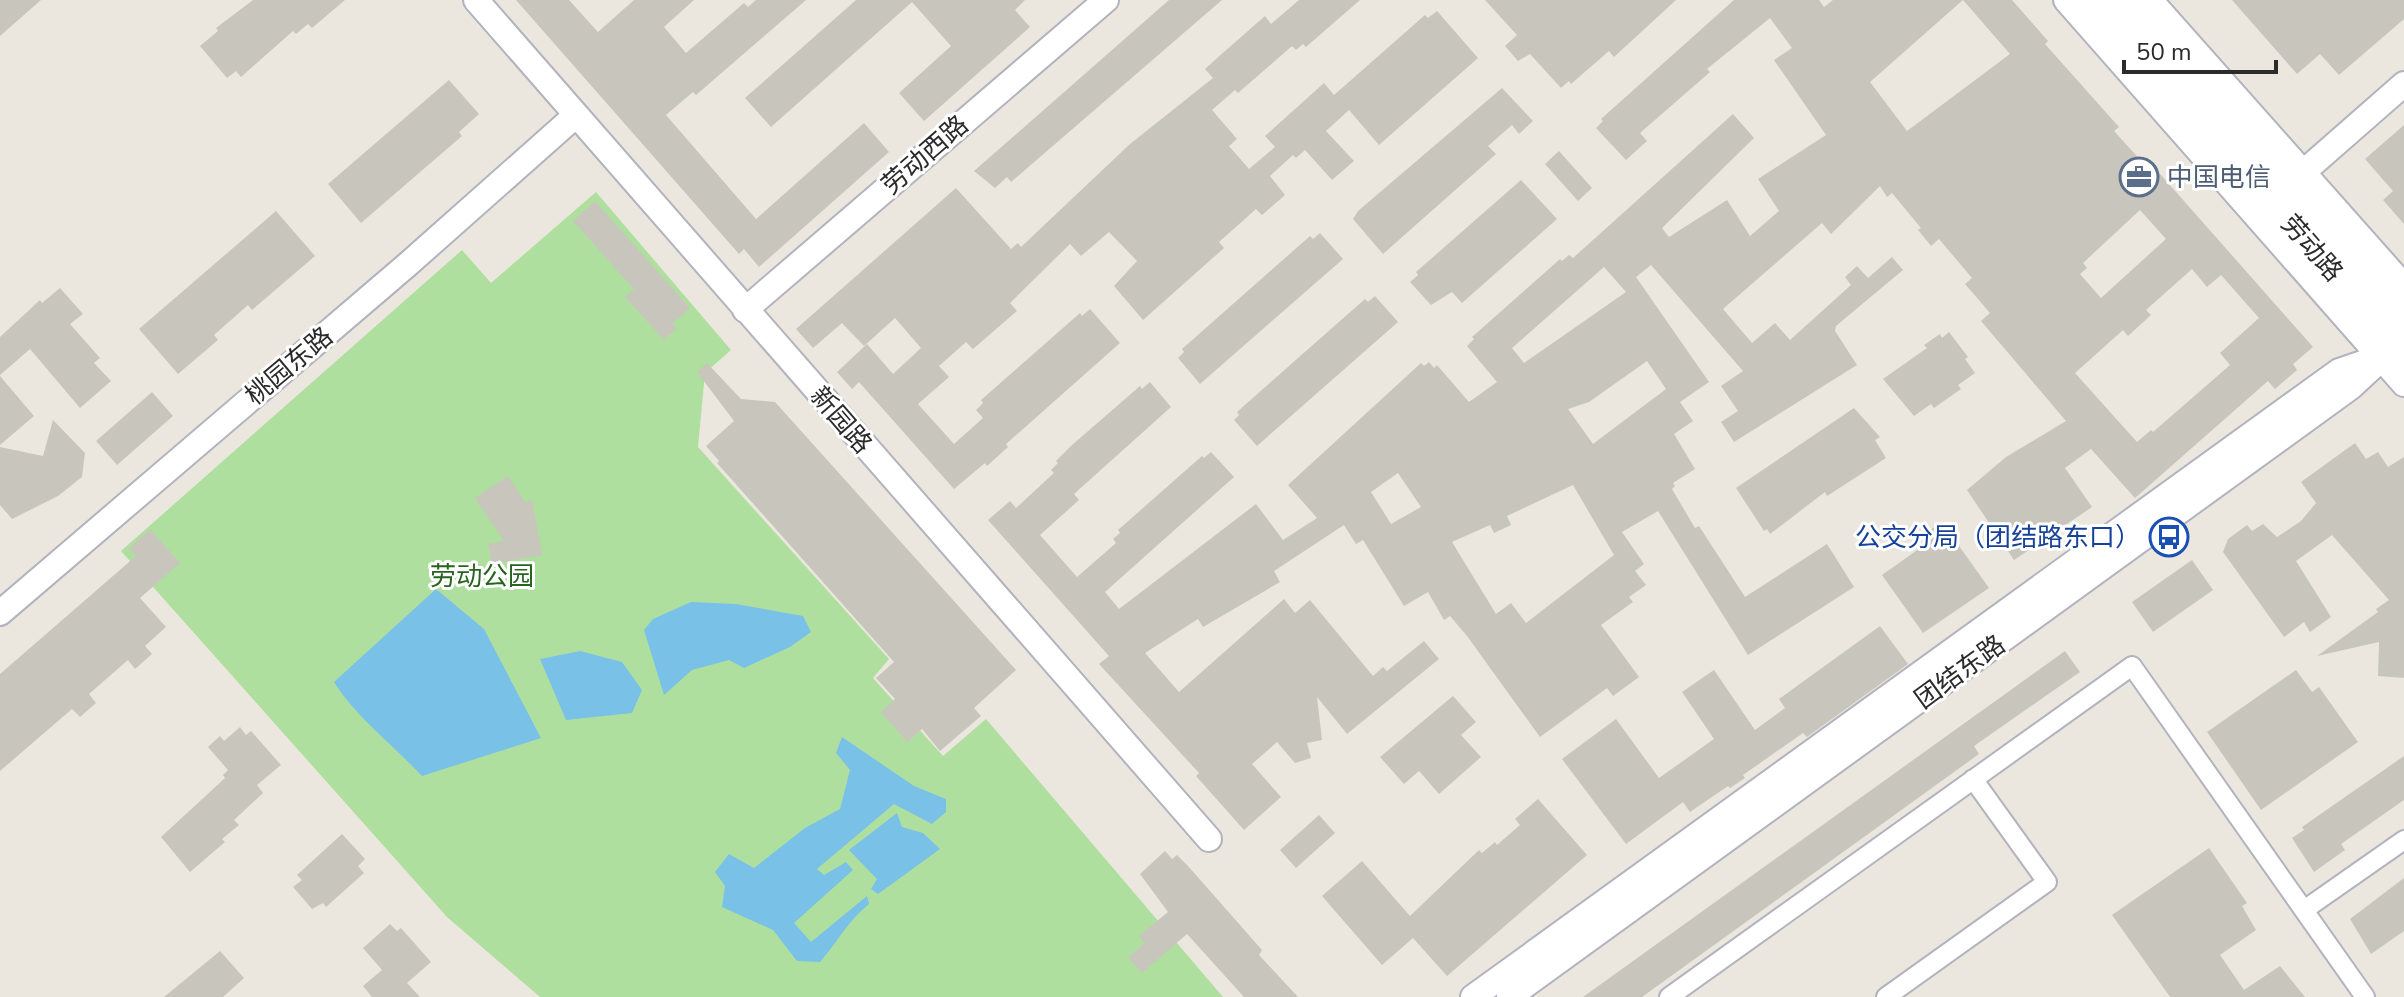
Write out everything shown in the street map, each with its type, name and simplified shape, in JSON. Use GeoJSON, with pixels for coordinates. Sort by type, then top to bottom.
{"type":"FeatureCollection","features":[{"type":"Feature","properties":{"kind":"main road","name":"劳动路"},"geometry":{"type":"LineString","coordinates":[[2093,0],[2279,194],[2404,318]]}},
{"type":"Feature","properties":{"kind":"main road","name":"劳动路"},"geometry":{"type":"LineString","coordinates":[[2123,0],[2279,194],[2396,348]]}},
{"type":"Feature","properties":{"kind":"street","name":"新园路"},"geometry":{"type":"LineString","coordinates":[[476,0],[1209,839]]}},
{"type":"Feature","properties":{"kind":"street","name":"劳动西路"},"geometry":{"type":"LineString","coordinates":[[745,310],[1106,0]]}},
{"type":"Feature","properties":{"kind":"street"},"geometry":{"type":"LineString","coordinates":[[2066,0],[2279,194],[2404,286]]}},
{"type":"Feature","properties":{"kind":"street"},"geometry":{"type":"LineString","coordinates":[[2150,0],[2279,194]]}},
{"type":"Feature","properties":{"kind":"street"},"geometry":{"type":"LineString","coordinates":[[2279,194],[2404,84]]}},
{"type":"Feature","properties":{"kind":"street","name":"桃园东路"},"geometry":{"type":"LineString","coordinates":[[0,613],[396,275],[575,116]]}},
{"type":"Feature","properties":{"kind":"street"},"geometry":{"type":"LineString","coordinates":[[1473,997],[2339,371],[2396,348],[2404,384]]}},
{"type":"Feature","properties":{"kind":"street","name":"团结东路"},"geometry":{"type":"LineString","coordinates":[[1509,997],[2351,387],[2396,348]]}},
{"type":"Feature","properties":{"kind":"street"},"geometry":{"type":"LineString","coordinates":[[1669,997],[2132,666],[2365,997]]}},
{"type":"Feature","properties":{"kind":"street"},"geometry":{"type":"LineString","coordinates":[[1886,997],[2047,882],[1973,779]]}},
{"type":"Feature","properties":{"kind":"street"},"geometry":{"type":"LineString","coordinates":[[2304,910],[2404,840]]}},
{"type":"Feature","properties":{"kind":"green space","name":"劳动公园"},"geometry":{"type":"Polygon","coordinates":[[[596,192],[731,350],[705,373],[698,447],[889,659],[873,678],[943,756],[986,719],[1223,997],[540,997],[447,917],[121,551],[462,250],[491,283],[596,192]]]}},
{"type":"Feature","properties":{"kind":"water"},"geometry":{"type":"Polygon","coordinates":[[[436,589],[484,629],[541,738],[422,776],[364,719],[334,682],[436,589]]]}},
{"type":"Feature","properties":{"kind":"water"},"geometry":{"type":"Polygon","coordinates":[[[691,602],[736,604],[803,616],[811,632],[790,647],[744,668],[729,660],[692,670],[664,695],[644,630],[653,619],[691,602]]]}},
{"type":"Feature","properties":{"kind":"water"},"geometry":{"type":"Polygon","coordinates":[[[580,651],[622,662],[642,690],[632,713],[566,720],[540,659],[580,651]]]}},
{"type":"Feature","properties":{"kind":"water"},"geometry":{"type":"Polygon","coordinates":[[[842,737],[914,786],[946,799],[946,812],[932,824],[894,804],[817,869],[824,875],[846,862],[853,870],[794,923],[811,942],[867,896],[869,904],[820,962],[797,961],[773,930],[722,907],[725,886],[715,872],[729,854],[754,868],[805,828],[840,809],[850,770],[836,753],[842,737]]]}},
{"type":"Feature","properties":{"kind":"water"},"geometry":{"type":"Polygon","coordinates":[[[897,813],[902,827],[923,833],[940,849],[878,894],[871,889],[877,879],[849,850],[897,813]]]}},
{"type":"Feature","properties":{"kind":"building"},"geometry":{"type":"Polygon","coordinates":[[[0,0],[41,0],[0,36],[0,0]]]}},
{"type":"Feature","properties":{"kind":"building"},"geometry":{"type":"Polygon","coordinates":[[[253,0],[345,0],[312,28],[308,24],[296,34],[293,31],[241,77],[236,71],[227,78],[200,46],[218,31],[216,28],[253,0]]]}},
{"type":"Feature","properties":{"kind":"building"},"geometry":{"type":"Polygon","coordinates":[[[516,0],[569,0],[598,32],[634,0],[694,0],[664,27],[686,53],[744,3],[748,7],[756,0],[806,0],[696,95],[693,92],[666,115],[756,219],[864,123],[889,152],[759,267],[744,249],[739,254],[516,0]]]}},
{"type":"Feature","properties":{"kind":"building"},"geometry":{"type":"Polygon","coordinates":[[[856,0],[1025,0],[1015,10],[1030,27],[924,121],[899,93],[951,46],[912,2],[771,127],[745,98],[856,0]]]}},
{"type":"Feature","properties":{"kind":"building"},"geometry":{"type":"Polygon","coordinates":[[[1169,0],[1222,0],[1011,182],[1007,177],[995,188],[974,171],[1169,0]]]}},
{"type":"Feature","properties":{"kind":"building"},"geometry":{"type":"Polygon","coordinates":[[[1299,0],[1360,0],[1306,47],[1303,44],[1296,50],[1292,46],[1238,93],[1235,90],[1212,110],[1237,139],[1229,146],[1249,169],[1275,147],[1265,136],[1324,83],[1334,95],[1425,15],[1428,18],[1437,11],[1478,58],[1379,145],[1349,110],[1326,131],[1354,161],[1332,180],[1305,150],[1296,158],[1293,155],[1270,176],[1285,195],[1262,215],[1256,209],[1219,242],[1224,248],[1143,320],[1114,286],[1137,261],[1109,232],[1081,256],[1070,244],[1010,303],[1017,311],[973,349],[966,342],[939,366],[949,377],[918,404],[954,444],[983,418],[976,410],[983,403],[981,400],[1080,313],[1082,316],[1090,309],[1120,343],[1006,444],[1008,447],[987,466],[985,463],[954,489],[859,382],[852,389],[837,372],[867,344],[893,374],[921,348],[895,318],[864,346],[842,323],[813,348],[796,329],[956,188],[1011,249],[1018,243],[1021,247],[1130,144],[1213,78],[1205,69],[1216,59],[1265,16],[1271,24],[1299,0]]]}},
{"type":"Feature","properties":{"kind":"building"},"geometry":{"type":"Polygon","coordinates":[[[1485,0],[1676,0],[1614,57],[1609,51],[1571,84],[1569,81],[1561,88],[1530,54],[1518,61],[1505,46],[1517,35],[1485,0]]]}},
{"type":"Feature","properties":{"kind":"building"},"geometry":{"type":"Polygon","coordinates":[[[1734,0],[1819,0],[1824,7],[1833,0],[1963,0],[2012,0],[2048,41],[2045,44],[2119,127],[2114,131],[2145,165],[2148,162],[2161,175],[2313,347],[2293,364],[2297,370],[2275,389],[2268,381],[2135,498],[2091,449],[2065,468],[2092,507],[2014,560],[1967,490],[2006,457],[2066,421],[1981,321],[1990,313],[1965,284],[1972,278],[1939,239],[1931,246],[1918,230],[1921,228],[1892,193],[1887,197],[1880,186],[1831,234],[1822,223],[1723,309],[1752,343],[1775,323],[1790,340],[1851,285],[1845,277],[1857,266],[1868,278],[1892,257],[1903,270],[1836,326],[1835,331],[1857,365],[1734,442],[1721,422],[1738,411],[1721,386],[1743,371],[1651,265],[1636,277],[1709,382],[1680,402],[1693,421],[1674,434],[1695,469],[1673,483],[1675,486],[1672,489],[1695,528],[1699,526],[1745,597],[1827,544],[1854,587],[1748,655],[1658,511],[1622,532],[1644,564],[1635,571],[1646,585],[1629,597],[1633,602],[1601,625],[1639,677],[1613,696],[1607,688],[1540,737],[1467,636],[1450,616],[1444,620],[1428,592],[1404,606],[1363,540],[1356,544],[1344,525],[1274,571],[1280,582],[1203,627],[1198,619],[1145,653],[1179,692],[1284,599],[1295,613],[1310,600],[1373,676],[1383,667],[1387,671],[1424,641],[1439,659],[1347,734],[1317,697],[1322,740],[1307,743],[1311,758],[1295,763],[1277,742],[1252,764],[1281,797],[1244,830],[1196,776],[1199,773],[1099,664],[1109,656],[988,520],[1010,501],[1016,508],[1054,473],[1051,470],[1058,463],[1056,461],[1072,445],[1140,386],[1142,389],[1150,382],[1171,407],[1074,494],[1079,500],[1040,535],[1077,577],[1116,543],[1113,539],[1120,533],[1118,530],[1202,456],[1204,458],[1211,452],[1234,477],[1105,592],[1119,609],[1256,504],[1283,540],[1317,518],[1288,485],[1421,363],[1424,366],[1429,362],[1434,368],[1437,365],[1469,402],[1497,382],[1467,346],[1474,339],[1472,337],[1560,259],[1562,261],[1569,255],[1573,258],[1733,114],[1754,138],[1662,228],[1669,237],[1727,200],[1750,236],[1779,211],[1758,179],[1826,135],[1774,60],[1792,48],[1770,18],[1707,69],[1710,72],[1640,133],[1647,141],[1626,160],[1596,128],[1603,121],[1601,119],[1734,0]],[[1963,0],[1870,82],[1907,131],[2010,54],[1963,0]],[[2140,210],[2083,263],[2087,268],[2080,274],[2101,298],[2166,239],[2140,210]],[[1604,267],[1512,348],[1524,363],[1626,292],[1604,267]],[[2192,269],[2146,310],[2151,315],[2128,336],[2123,330],[2075,373],[2137,442],[2151,430],[2153,432],[2230,365],[2220,353],[2259,318],[2221,275],[2207,287],[2192,269]],[[1647,361],[1589,402],[1568,409],[1593,444],[1666,389],[1647,361]],[[1398,473],[1371,492],[1391,524],[1421,507],[1398,473]],[[1573,485],[1507,516],[1511,525],[1494,533],[1490,525],[1452,542],[1496,614],[1511,603],[1526,623],[1614,555],[1573,485]]]}},
{"type":"Feature","properties":{"kind":"building"},"geometry":{"type":"Polygon","coordinates":[[[2232,0],[2404,0],[2404,19],[2339,75],[2320,54],[2297,74],[2232,0]]]}},
{"type":"Feature","properties":{"kind":"building"},"geometry":{"type":"Polygon","coordinates":[[[449,80],[479,114],[459,132],[462,136],[361,223],[328,184],[449,80]]]}},
{"type":"Feature","properties":{"kind":"building"},"geometry":{"type":"Polygon","coordinates":[[[1502,88],[1533,121],[1519,134],[1512,125],[1488,146],[1496,154],[1383,254],[1353,219],[1358,211],[1502,88]]]}},
{"type":"Feature","properties":{"kind":"building"},"geometry":{"type":"Polygon","coordinates":[[[2404,125],[2404,224],[2383,200],[2393,191],[2365,159],[2404,125]]]}},
{"type":"Feature","properties":{"kind":"building"},"geometry":{"type":"Polygon","coordinates":[[[1559,151],[1592,188],[1578,201],[1545,164],[1559,151]]]}},
{"type":"Feature","properties":{"kind":"building"},"geometry":{"type":"Polygon","coordinates":[[[1521,180],[1557,219],[1462,303],[1452,292],[1431,305],[1410,282],[1418,275],[1416,272],[1521,180]]]}},
{"type":"Feature","properties":{"kind":"building"},"geometry":{"type":"Polygon","coordinates":[[[595,201],[690,308],[672,324],[677,328],[664,340],[625,297],[634,289],[573,221],[595,201]]]}},
{"type":"Feature","properties":{"kind":"building"},"geometry":{"type":"Polygon","coordinates":[[[276,211],[315,256],[252,310],[248,305],[214,335],[218,340],[178,374],[139,329],[276,211]]]}},
{"type":"Feature","properties":{"kind":"building"},"geometry":{"type":"Polygon","coordinates":[[[1320,233],[1343,259],[1200,384],[1178,358],[1184,352],[1182,349],[1310,236],[1313,239],[1320,233]]]}},
{"type":"Feature","properties":{"kind":"building"},"geometry":{"type":"Polygon","coordinates":[[[60,288],[83,314],[70,324],[100,358],[94,363],[111,381],[80,408],[30,349],[0,375],[0,337],[40,300],[42,303],[60,288]]]}},
{"type":"Feature","properties":{"kind":"building"},"geometry":{"type":"Polygon","coordinates":[[[1375,296],[1398,322],[1257,446],[1234,420],[1239,415],[1237,412],[1365,299],[1368,302],[1375,296]]]}},
{"type":"Feature","properties":{"kind":"building"},"geometry":{"type":"Polygon","coordinates":[[[1949,332],[1968,357],[1965,359],[1975,373],[1958,385],[1961,389],[1934,408],[1931,404],[1914,416],[1883,379],[1927,348],[1924,345],[1949,332]]]}},
{"type":"Feature","properties":{"kind":"building"},"geometry":{"type":"Polygon","coordinates":[[[707,363],[741,399],[775,402],[1016,670],[974,708],[981,716],[940,751],[922,729],[907,742],[881,712],[895,699],[876,678],[894,662],[717,463],[719,461],[706,446],[734,421],[697,372],[707,363]]]}},
{"type":"Feature","properties":{"kind":"building"},"geometry":{"type":"Polygon","coordinates":[[[0,376],[34,416],[0,445],[0,376]]]}},
{"type":"Feature","properties":{"kind":"building"},"geometry":{"type":"Polygon","coordinates":[[[152,392],[173,416],[117,465],[96,441],[152,392]]]}},
{"type":"Feature","properties":{"kind":"building"},"geometry":{"type":"Polygon","coordinates":[[[1854,408],[1880,437],[1875,440],[1886,458],[1827,496],[1825,492],[1770,534],[1767,529],[1764,531],[1736,488],[1854,408]]]}},
{"type":"Feature","properties":{"kind":"building"},"geometry":{"type":"Polygon","coordinates":[[[53,420],[85,453],[82,477],[58,496],[12,519],[0,505],[0,447],[43,456],[53,420]]]}},
{"type":"Feature","properties":{"kind":"building"},"geometry":{"type":"Polygon","coordinates":[[[2355,443],[2366,459],[2378,452],[2388,467],[2404,457],[2404,678],[2378,676],[2379,642],[2317,656],[2378,612],[2376,609],[2389,600],[2332,535],[2296,561],[2331,617],[2310,632],[2304,622],[2284,637],[2223,552],[2228,539],[2247,525],[2252,531],[2263,524],[2277,537],[2301,521],[2316,503],[2301,482],[2355,443]]]}},
{"type":"Feature","properties":{"kind":"building"},"geometry":{"type":"Polygon","coordinates":[[[508,476],[525,502],[532,500],[542,555],[492,564],[488,544],[504,541],[475,498],[508,476]]]}},
{"type":"Feature","properties":{"kind":"building"},"geometry":{"type":"Polygon","coordinates":[[[1942,522],[1989,588],[1923,633],[1882,575],[1930,541],[1924,534],[1942,522]]]}},
{"type":"Feature","properties":{"kind":"building"},"geometry":{"type":"Polygon","coordinates":[[[150,529],[180,563],[140,598],[166,627],[145,646],[152,654],[135,669],[128,660],[89,694],[96,703],[80,717],[72,709],[0,771],[0,674],[136,556],[129,548],[150,529]]]}},
{"type":"Feature","properties":{"kind":"building"},"geometry":{"type":"Polygon","coordinates":[[[2192,560],[2213,590],[2153,632],[2132,602],[2192,560]]]}},
{"type":"Feature","properties":{"kind":"building"},"geometry":{"type":"Polygon","coordinates":[[[1880,626],[1908,664],[1807,737],[1803,733],[1743,775],[1745,778],[1730,788],[1728,786],[1690,812],[1683,802],[1626,844],[1562,759],[1616,719],[1659,778],[1714,739],[1682,692],[1714,670],[1755,730],[1785,708],[1779,699],[1880,626]]]}},
{"type":"Feature","properties":{"kind":"building"},"geometry":{"type":"Polygon","coordinates":[[[2065,651],[2080,672],[1974,746],[1979,754],[1642,997],[1583,997],[2065,651]]]}},
{"type":"Feature","properties":{"kind":"building"},"geometry":{"type":"Polygon","coordinates":[[[2296,670],[2312,692],[2319,687],[2358,742],[2261,810],[2207,732],[2296,670]]]}},
{"type":"Feature","properties":{"kind":"building"},"geometry":{"type":"Polygon","coordinates":[[[1453,696],[1476,722],[1461,735],[1481,757],[1439,794],[1419,771],[1404,784],[1380,757],[1453,696]]]}},
{"type":"Feature","properties":{"kind":"building"},"geometry":{"type":"Polygon","coordinates":[[[240,727],[246,735],[251,731],[281,765],[257,785],[263,793],[234,820],[239,825],[222,839],[225,842],[190,872],[161,837],[225,778],[223,775],[228,770],[208,747],[220,736],[224,741],[240,727]]]}},
{"type":"Feature","properties":{"kind":"building"},"geometry":{"type":"Polygon","coordinates":[[[2404,756],[2404,800],[2341,844],[2345,850],[2314,872],[2292,838],[2304,830],[2302,827],[2404,756]]]}},
{"type":"Feature","properties":{"kind":"building"},"geometry":{"type":"Polygon","coordinates":[[[1538,799],[1587,855],[1447,976],[1413,938],[1382,965],[1322,896],[1362,861],[1410,916],[1479,850],[1482,853],[1495,842],[1497,845],[1520,825],[1515,819],[1538,799]]]}},
{"type":"Feature","properties":{"kind":"building"},"geometry":{"type":"Polygon","coordinates":[[[1319,815],[1335,833],[1296,868],[1280,850],[1319,815]]]}},
{"type":"Feature","properties":{"kind":"building"},"geometry":{"type":"Polygon","coordinates":[[[342,834],[365,859],[358,866],[364,873],[326,907],[323,903],[312,909],[293,887],[302,880],[297,875],[342,834]]]}},
{"type":"Feature","properties":{"kind":"building"},"geometry":{"type":"Polygon","coordinates":[[[2209,848],[2247,903],[2242,906],[2256,930],[2220,955],[2244,990],[2280,966],[2305,997],[2170,997],[2112,915],[2209,848]]]}},
{"type":"Feature","properties":{"kind":"building"},"geometry":{"type":"Polygon","coordinates":[[[1165,851],[1172,859],[1177,855],[1188,866],[1262,950],[1259,955],[1298,997],[1244,997],[1187,934],[1142,973],[1128,957],[1145,943],[1139,936],[1168,912],[1140,874],[1165,851]]]}},
{"type":"Feature","properties":{"kind":"building"},"geometry":{"type":"Polygon","coordinates":[[[2404,878],[2404,931],[2371,954],[2350,919],[2404,878]]]}},
{"type":"Feature","properties":{"kind":"building"},"geometry":{"type":"Polygon","coordinates":[[[390,924],[397,931],[401,928],[431,962],[407,983],[420,997],[372,997],[363,986],[382,970],[363,948],[390,924]]]}},
{"type":"Feature","properties":{"kind":"building"},"geometry":{"type":"Polygon","coordinates":[[[220,951],[244,978],[223,997],[164,997],[220,951]]]}},
{"type":"Feature","properties":{"kind":"place","name":"中国电信"},"geometry":{"type":"Point","coordinates":[2139,177]}},
{"type":"Feature","properties":{"kind":"place","name":"公交分局（团结路东口）"},"geometry":{"type":"Point","coordinates":[2169,537]}}]}
